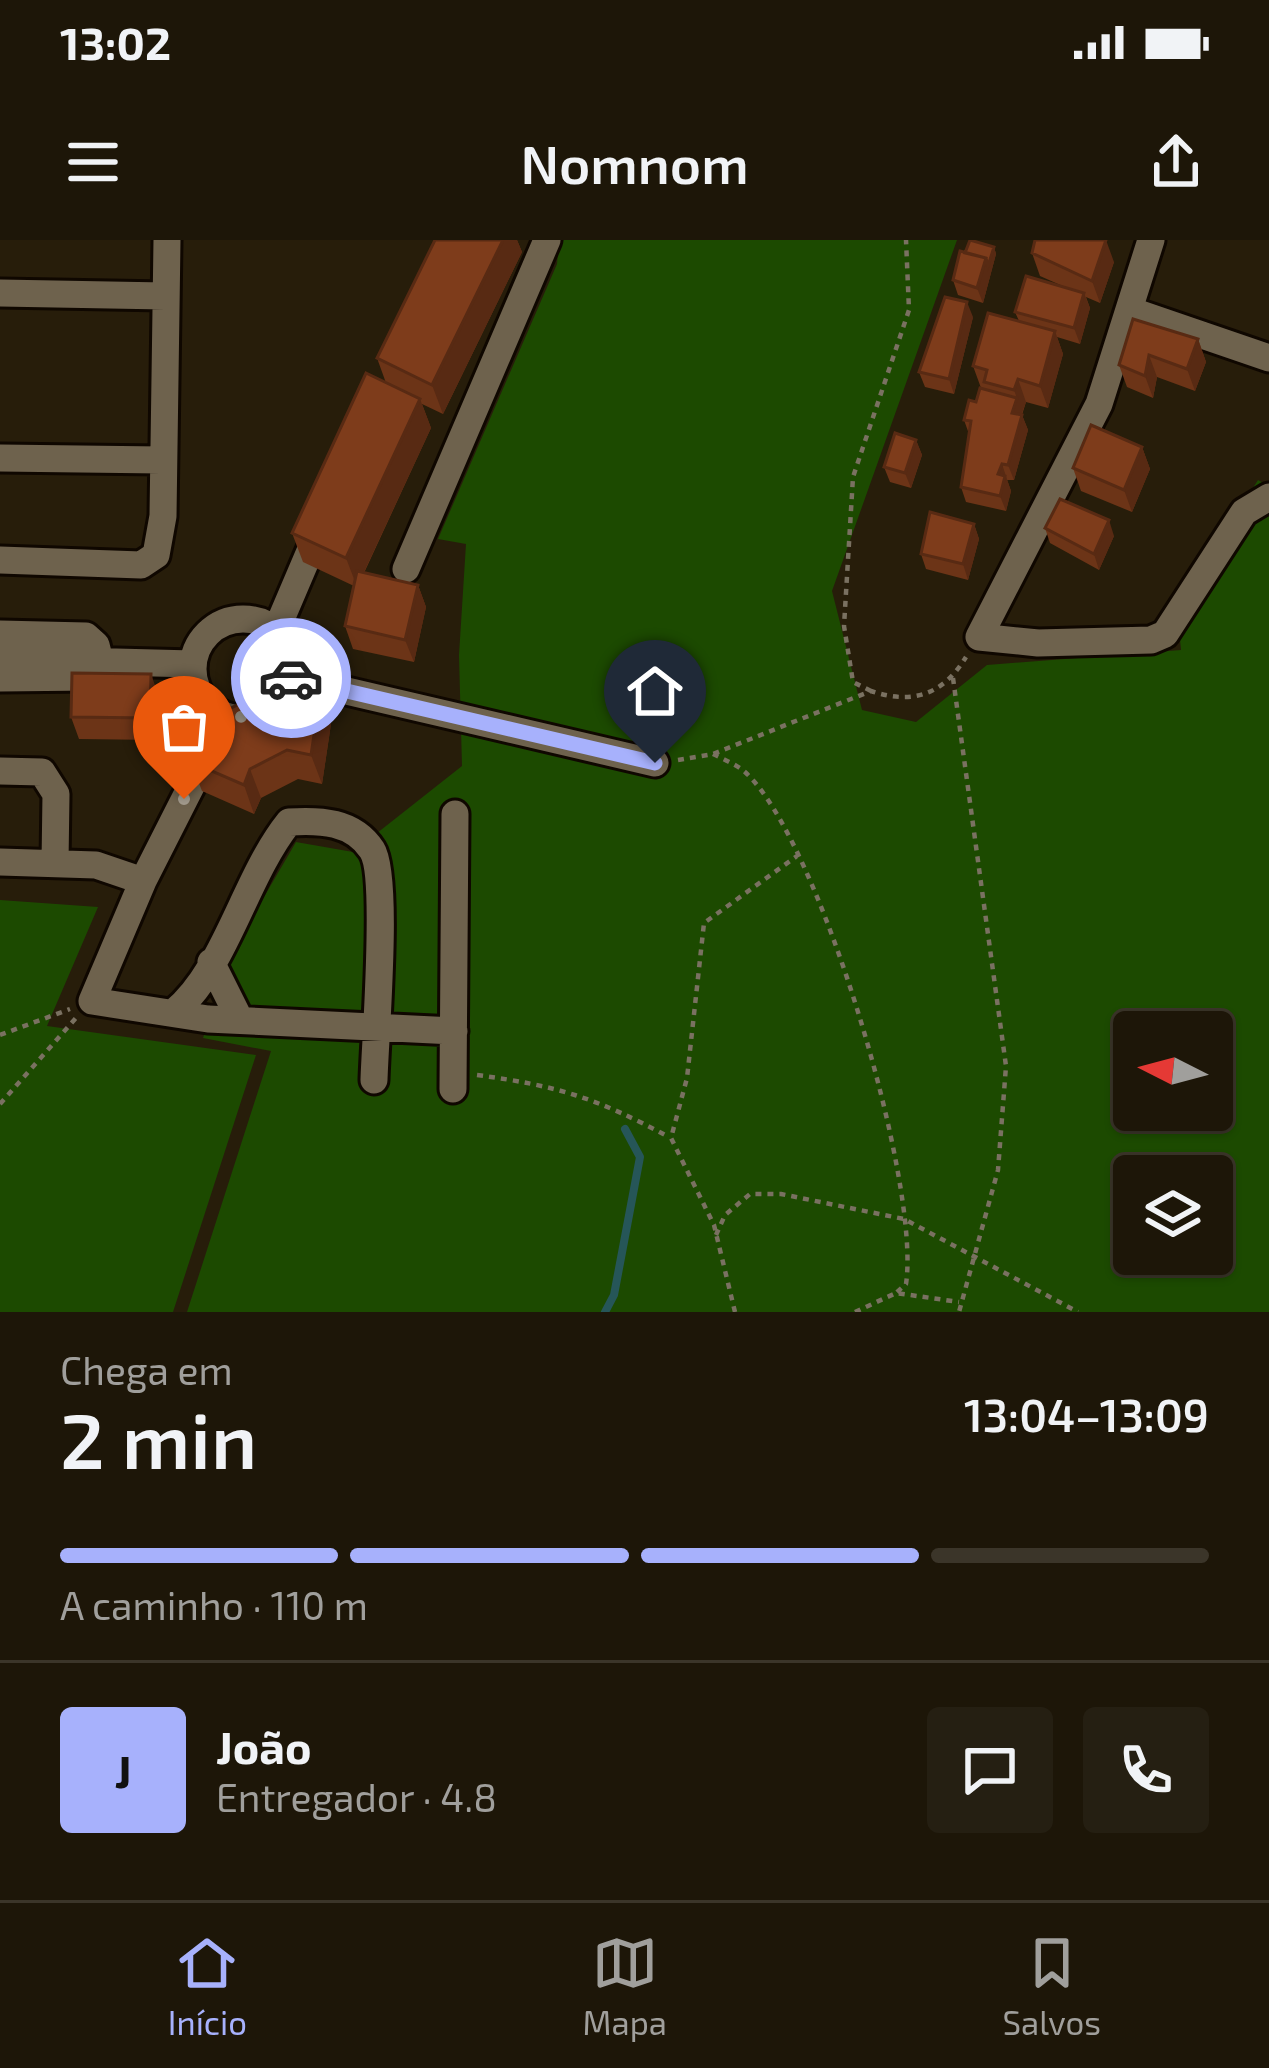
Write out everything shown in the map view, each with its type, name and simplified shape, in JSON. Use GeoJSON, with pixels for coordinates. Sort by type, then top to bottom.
{"type":"FeatureCollection","features":[{"type":"Feature","properties":{"kind":"street"},"geometry":{"type":"LineString","coordinates":[[0,560],[141,565],[156,555],[163,515],[167,240]]}},
{"type":"Feature","properties":{"kind":"street"},"geometry":{"type":"LineString","coordinates":[[406,569],[547,240]]}},
{"type":"Feature","properties":{"kind":"street"},"geometry":{"type":"LineString","coordinates":[[1151,240],[1099,404],[979,637],[1038,644],[1151,640],[1165,634],[1244,512],[1269,497]]}},
{"type":"Feature","properties":{"kind":"street"},"geometry":{"type":"LineString","coordinates":[[0,293],[165,296]]}},
{"type":"Feature","properties":{"kind":"street"},"geometry":{"type":"LineString","coordinates":[[1129,310],[1269,358]]}},
{"type":"Feature","properties":{"kind":"street"},"geometry":{"type":"LineString","coordinates":[[0,458],[161,460]]}},
{"type":"Feature","properties":{"kind":"street"},"geometry":{"type":"LineString","coordinates":[[276,631],[332,500]]}},
{"type":"Feature","properties":{"kind":"street"},"geometry":{"type":"LineString","coordinates":[[240,618],[276,631],[288,646],[291,677],[280,702],[265,714],[226,716],[198,691],[193,664],[205,635],[220,623],[240,618]]}},
{"type":"Feature","properties":{"kind":"street"},"geometry":{"type":"LineString","coordinates":[[0,634],[86,636],[96,646],[100,661],[91,677],[77,680],[0,678]]}},
{"type":"Feature","properties":{"kind":"street"},"geometry":{"type":"LineString","coordinates":[[0,659],[193,664]]}},
{"type":"Feature","properties":{"kind":"street"},"geometry":{"type":"LineString","coordinates":[[291,677],[655,763]]}},
{"type":"Feature","properties":{"kind":"street"},"geometry":{"type":"LineString","coordinates":[[226,716],[143,881],[92,1000],[240,1020],[454,1031]]}},
{"type":"Feature","properties":{"kind":"street"},"geometry":{"type":"LineString","coordinates":[[0,771],[43,772],[56,794],[55,863]]}},
{"type":"Feature","properties":{"kind":"street"},"geometry":{"type":"LineString","coordinates":[[453,1080],[455,814]]}},
{"type":"Feature","properties":{"kind":"street"},"geometry":{"type":"LineString","coordinates":[[173,1013],[190,1000],[262,856],[289,822],[321,820],[353,830],[375,853],[380,893],[374,1081]]}},
{"type":"Feature","properties":{"kind":"street"},"geometry":{"type":"LineString","coordinates":[[0,862],[96,865],[143,881]]}},
{"type":"Feature","properties":{"kind":"street"},"geometry":{"type":"LineString","coordinates":[[212,962],[240,1020]]}},
{"type":"Feature","properties":{"kind":"path"},"geometry":{"type":"LineString","coordinates":[[906,240],[909,310],[854,477],[844,626],[853,682],[896,699],[923,697],[953,678],[979,637]]}},
{"type":"Feature","properties":{"kind":"path"},"geometry":{"type":"LineString","coordinates":[[953,678],[1006,1066],[998,1170],[959,1312]]}},
{"type":"Feature","properties":{"kind":"path"},"geometry":{"type":"LineString","coordinates":[[655,763],[713,754],[871,691]]}},
{"type":"Feature","properties":{"kind":"path"},"geometry":{"type":"LineString","coordinates":[[713,754],[745,772],[797,856],[854,994],[882,1092],[910,1259],[906,1284],[855,1312]]}},
{"type":"Feature","properties":{"kind":"path"},"geometry":{"type":"LineString","coordinates":[[671,1138],[687,1078],[704,923],[797,856]]}},
{"type":"Feature","properties":{"kind":"path"},"geometry":{"type":"LineString","coordinates":[[0,1035],[92,1000]]}},
{"type":"Feature","properties":{"kind":"path"},"geometry":{"type":"LineString","coordinates":[[0,1104],[92,1000]]}},
{"type":"Feature","properties":{"kind":"path"},"geometry":{"type":"LineString","coordinates":[[453,1080],[560,1086],[598,1099],[671,1138],[716,1235],[735,1312]]}},
{"type":"Feature","properties":{"kind":"path"},"geometry":{"type":"LineString","coordinates":[[716,1235],[725,1215],[751,1194],[781,1194],[904,1219],[1078,1312]]}},
{"type":"Feature","properties":{"kind":"path"},"geometry":{"type":"LineString","coordinates":[[896,1293],[959,1301]]}},
{"type":"Feature","properties":{"kind":"green space"},"geometry":{"type":"Polygon","coordinates":[[[559,240],[957,240],[832,591],[862,710],[916,722],[987,665],[1181,650],[1177,608],[1258,480],[1269,486],[1269,1312],[187,1312],[271,1051],[203,1038],[233,950],[296,842],[353,852],[462,766],[459,655],[466,544],[438,539],[557,264],[559,240]]]}},
{"type":"Feature","properties":{"kind":"green space"},"geometry":{"type":"Polygon","coordinates":[[[0,900],[98,907],[47,1026],[256,1055],[173,1312],[0,1312],[0,900]]]}},
{"type":"Feature","properties":{"kind":"building"},"geometry":{"type":"Polygon","coordinates":[[[435,240],[503,240],[432,385],[377,358],[435,240]]]}},
{"type":"Feature","properties":{"kind":"building"},"geometry":{"type":"Polygon","coordinates":[[[970,240],[994,247],[988,266],[986,258],[965,253],[970,240]]]}},
{"type":"Feature","properties":{"kind":"building"},"geometry":{"type":"Polygon","coordinates":[[[1035,240],[1106,240],[1092,281],[1032,253],[1035,240]]]}},
{"type":"Feature","properties":{"kind":"building"},"geometry":{"type":"Polygon","coordinates":[[[960,251],[986,258],[977,288],[953,280],[960,251]]]}},
{"type":"Feature","properties":{"kind":"building"},"geometry":{"type":"Polygon","coordinates":[[[1026,276],[1084,293],[1074,328],[1015,312],[1026,276]]]}},
{"type":"Feature","properties":{"kind":"building"},"geometry":{"type":"Polygon","coordinates":[[[945,297],[967,302],[949,379],[919,372],[945,297]]]}},
{"type":"Feature","properties":{"kind":"building"},"geometry":{"type":"Polygon","coordinates":[[[988,313],[1055,331],[1040,386],[1018,379],[1014,390],[984,382],[987,370],[973,366],[988,313]]]}},
{"type":"Feature","properties":{"kind":"building"},"geometry":{"type":"Polygon","coordinates":[[[1133,319],[1198,339],[1187,369],[1149,355],[1145,376],[1119,365],[1133,319]]]}},
{"type":"Feature","properties":{"kind":"building"},"geometry":{"type":"Polygon","coordinates":[[[366,373],[420,399],[346,558],[292,533],[366,373]]]}},
{"type":"Feature","properties":{"kind":"building"},"geometry":{"type":"Polygon","coordinates":[[[980,388],[1017,398],[1012,413],[1022,415],[1008,465],[1002,464],[998,474],[1005,476],[1000,496],[961,487],[971,421],[964,420],[969,400],[976,402],[980,388]]]}},
{"type":"Feature","properties":{"kind":"building"},"geometry":{"type":"Polygon","coordinates":[[[1091,425],[1142,447],[1124,490],[1073,468],[1091,425]]]}},
{"type":"Feature","properties":{"kind":"building"},"geometry":{"type":"Polygon","coordinates":[[[895,433],[916,440],[905,473],[884,467],[895,433]]]}},
{"type":"Feature","properties":{"kind":"building"},"geometry":{"type":"Polygon","coordinates":[[[1060,499],[1109,520],[1094,554],[1045,528],[1060,499]]]}},
{"type":"Feature","properties":{"kind":"building"},"geometry":{"type":"Polygon","coordinates":[[[930,512],[974,524],[963,564],[921,554],[930,512]]]}},
{"type":"Feature","properties":{"kind":"building"},"geometry":{"type":"Polygon","coordinates":[[[357,571],[418,585],[405,640],[345,626],[357,571]]]}},
{"type":"Feature","properties":{"kind":"building"},"geometry":{"type":"Polygon","coordinates":[[[72,673],[151,674],[150,718],[71,717],[72,673]]]}},
{"type":"Feature","properties":{"kind":"building"},"geometry":{"type":"Polygon","coordinates":[[[274,687],[320,695],[311,755],[287,750],[250,769],[244,785],[191,762],[217,715],[274,687]]]}},
{"type":"Feature","properties":{"kind":"waterway"},"geometry":{"type":"LineString","coordinates":[[605,1312],[614,1295],[640,1157],[625,1129]]}},
{"type":"Feature","properties":{"kind":"way so far"},"geometry":{"type":"LineString","coordinates":[[184,799],[226,716],[246,719],[265,714],[280,702],[291,678]]}},
{"type":"Feature","properties":{"kind":"route"},"geometry":{"type":"LineString","coordinates":[[291,678],[655,763]]}}]}
